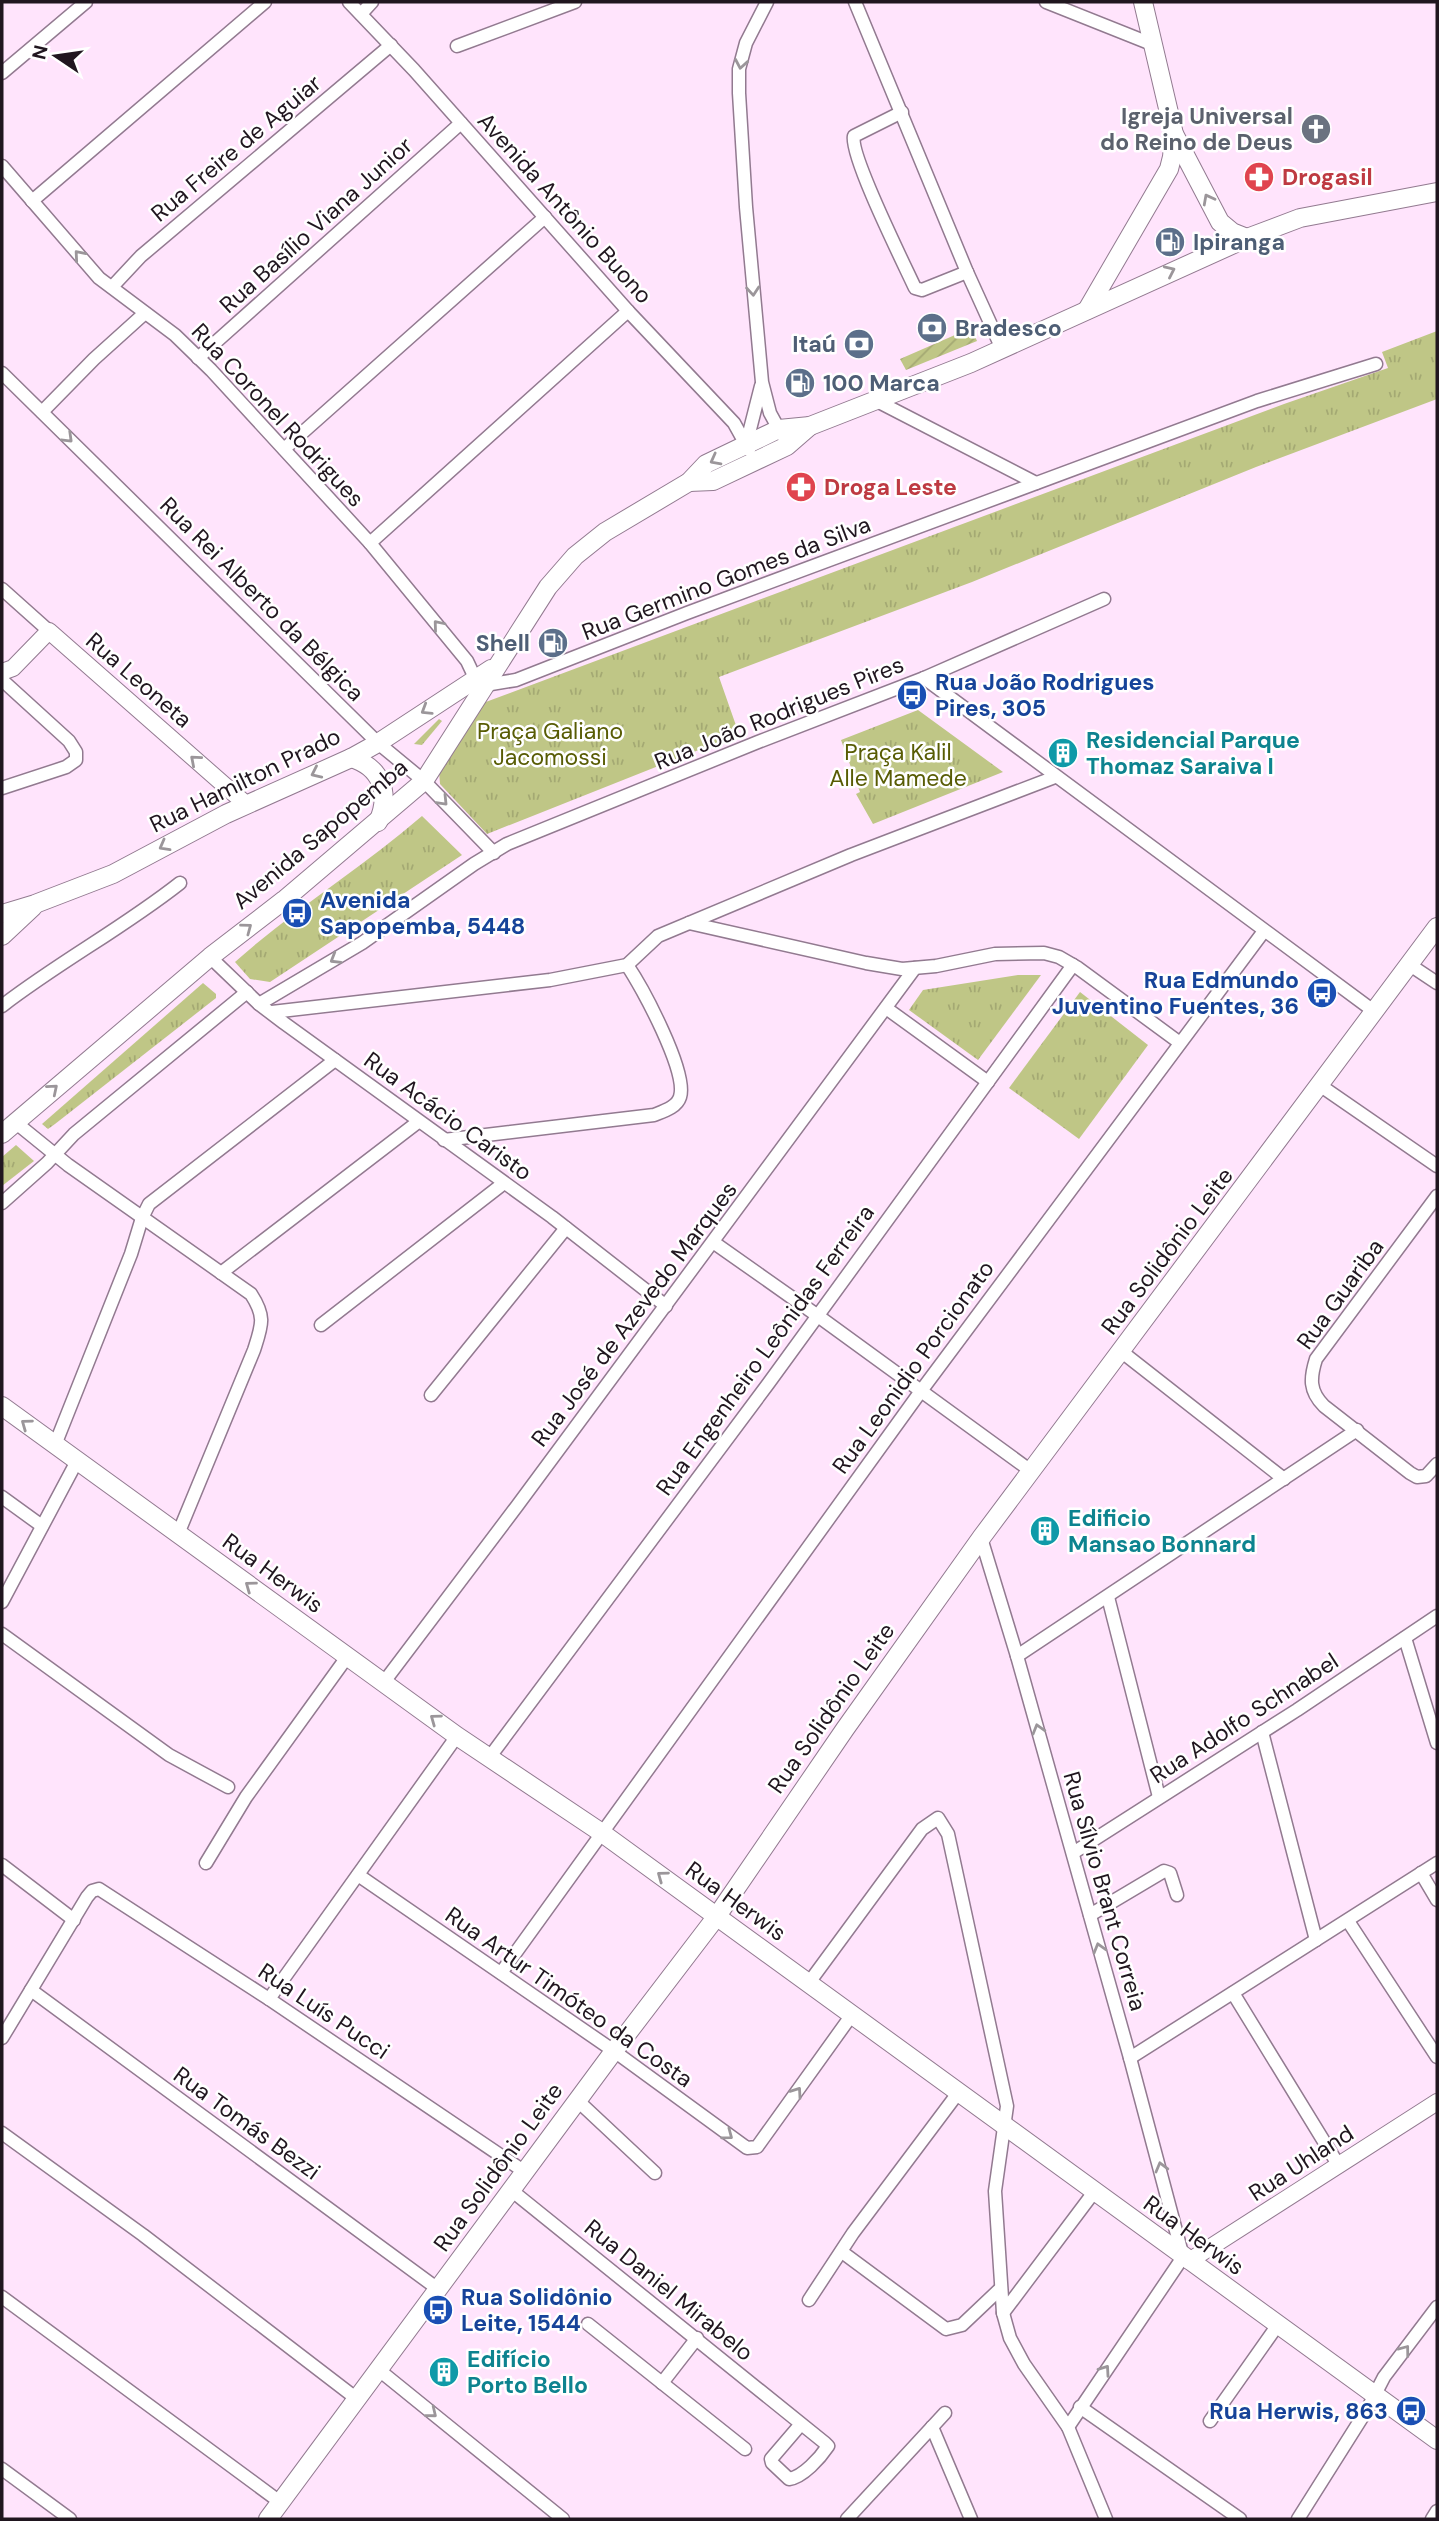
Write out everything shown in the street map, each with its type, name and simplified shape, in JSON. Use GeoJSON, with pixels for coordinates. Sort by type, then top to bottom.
{"type":"FeatureCollection","features":[{"type":"Feature","properties":{"kind":"main road"},"geometry":{"type":"LineString","coordinates":[[1143,2],[1174,134],[1220,222],[1232,232],[1247,237]]}},
{"type":"Feature","properties":{"kind":"main road"},"geometry":{"type":"LineString","coordinates":[[1086,311],[1164,179],[1172,160],[1174,134]]}},
{"type":"Feature","properties":{"kind":"main road"},"geometry":{"type":"LineString","coordinates":[[1164,179],[1180,172],[1195,175]]}},
{"type":"Feature","properties":{"kind":"main road","name":"Avenida Sapopemba"},"geometry":{"type":"LineString","coordinates":[[8,1128],[424,781],[480,688],[547,588],[575,556],[605,532],[689,482],[706,464],[779,429],[810,426],[1002,349],[1247,237],[1300,218],[1437,192]]}},
{"type":"Feature","properties":{"kind":"main road"},"geometry":{"type":"LineString","coordinates":[[1212,252],[1220,222]]}},
{"type":"Feature","properties":{"kind":"main road"},"geometry":{"type":"LineString","coordinates":[[1112,265],[1116,282],[1131,289]]}},
{"type":"Feature","properties":{"kind":"main road","name":"Avenida Sapopemba"},"geometry":{"type":"LineString","coordinates":[[689,482],[713,481],[787,446],[810,426]]}},
{"type":"Feature","properties":{"kind":"main road","name":"Rua Hamilton Prado"},"geometry":{"type":"LineString","coordinates":[[2,914],[36,904],[113,874],[177,838],[351,758],[421,713],[480,688]]}},
{"type":"Feature","properties":{"kind":"main road"},"geometry":{"type":"LineString","coordinates":[[351,758],[363,762],[382,782],[384,809],[378,822]]}},
{"type":"Feature","properties":{"kind":"main road"},"geometry":{"type":"LineString","coordinates":[[2,936],[36,904]]}},
{"type":"Feature","properties":{"kind":"main road","name":"Rua Solidônio Leite"},"geometry":{"type":"LineString","coordinates":[[268,2519],[717,1916],[845,1729],[981,1538],[1321,1086],[1437,927]]}},
{"type":"Feature","properties":{"kind":"main road","name":"Rua Herwis"},"geometry":{"type":"LineString","coordinates":[[2,1406],[457,1736],[602,1833],[1437,2440]]}},
{"type":"Feature","properties":{"kind":"street"},"geometry":{"type":"LineString","coordinates":[[2,74],[86,2]]}},
{"type":"Feature","properties":{"kind":"street"},"geometry":{"type":"LineString","coordinates":[[32,201],[265,2]]}},
{"type":"Feature","properties":{"kind":"street","name":"Avenida Antônio Buono"},"geometry":{"type":"LineString","coordinates":[[349,2],[391,45],[628,311],[734,423],[755,461]]}},
{"type":"Feature","properties":{"kind":"street"},"geometry":{"type":"LineString","coordinates":[[361,14],[372,2]]}},
{"type":"Feature","properties":{"kind":"street"},"geometry":{"type":"LineString","coordinates":[[457,46],[575,2]]}},
{"type":"Feature","properties":{"kind":"street"},"geometry":{"type":"LineString","coordinates":[[767,2],[746,43],[739,81],[746,207],[762,382],[770,413],[787,446]]}},
{"type":"Feature","properties":{"kind":"street"},"geometry":{"type":"LineString","coordinates":[[855,2],[967,272],[1002,349]]}},
{"type":"Feature","properties":{"kind":"street"},"geometry":{"type":"LineString","coordinates":[[1046,2],[1154,45]]}},
{"type":"Feature","properties":{"kind":"street","name":"Rua Freire de Aguiar"},"geometry":{"type":"LineString","coordinates":[[112,287],[141,257],[391,45]]}},
{"type":"Feature","properties":{"kind":"street"},"geometry":{"type":"LineString","coordinates":[[902,112],[854,136],[852,142],[864,175],[915,288],[922,290],[967,272]]}},
{"type":"Feature","properties":{"kind":"street","name":"Rua Basílio Viana Junior"},"geometry":{"type":"LineString","coordinates":[[198,358],[461,123]]}},
{"type":"Feature","properties":{"kind":"street","name":"Rua Coronel Rodrigues"},"geometry":{"type":"LineString","coordinates":[[2,166],[99,278],[174,335],[284,449],[370,543],[467,660],[480,688]]}},
{"type":"Feature","properties":{"kind":"street"},"geometry":{"type":"LineString","coordinates":[[284,449],[545,217]]}},
{"type":"Feature","properties":{"kind":"street"},"geometry":{"type":"LineString","coordinates":[[370,543],[628,311]]}},
{"type":"Feature","properties":{"kind":"street"},"geometry":{"type":"LineString","coordinates":[[42,412],[94,359],[145,313]]}},
{"type":"Feature","properties":{"kind":"street","name":"Rua Germino Gomes da Silva"},"geometry":{"type":"LineString","coordinates":[[480,688],[516,680],[687,613],[1257,401],[1376,364]]}},
{"type":"Feature","properties":{"kind":"street","name":"Rua Rei Alberto da Bélgica"},"geometry":{"type":"LineString","coordinates":[[2,373],[377,743],[424,781],[494,853]]}},
{"type":"Feature","properties":{"kind":"street"},"geometry":{"type":"LineString","coordinates":[[746,445],[762,382]]}},
{"type":"Feature","properties":{"kind":"street"},"geometry":{"type":"LineString","coordinates":[[875,400],[1036,483]]}},
{"type":"Feature","properties":{"kind":"street","name":"Rua Leoneta"},"geometry":{"type":"LineString","coordinates":[[2,589],[247,805]]}},
{"type":"Feature","properties":{"kind":"street","name":"Rua João Rodrigues Pires"},"geometry":{"type":"LineString","coordinates":[[259,1004],[362,943],[474,864],[520,839],[924,678],[1104,599]]}},
{"type":"Feature","properties":{"kind":"street"},"geometry":{"type":"LineString","coordinates":[[2,672],[13,668],[49,631]]}},
{"type":"Feature","properties":{"kind":"street"},"geometry":{"type":"LineString","coordinates":[[924,678],[1376,1012]]}},
{"type":"Feature","properties":{"kind":"street"},"geometry":{"type":"LineString","coordinates":[[2,680],[69,741],[76,752],[76,760],[65,767],[2,788]]}},
{"type":"Feature","properties":{"kind":"street"},"geometry":{"type":"LineString","coordinates":[[272,1012],[550,980],[627,965],[658,936],[851,855],[1055,777]]}},
{"type":"Feature","properties":{"kind":"street"},"geometry":{"type":"LineString","coordinates":[[2,1006],[180,883]]}},
{"type":"Feature","properties":{"kind":"street"},"geometry":{"type":"LineString","coordinates":[[689,923],[866,963],[915,968],[995,954],[1044,953],[1073,965],[1180,1042]]}},
{"type":"Feature","properties":{"kind":"street","name":"Rua Leonidio Porcionato"},"geometry":{"type":"LineString","coordinates":[[501,1973],[921,1391],[1264,931]]}},
{"type":"Feature","properties":{"kind":"street","name":"Rua Acácio Caristo"},"geometry":{"type":"LineString","coordinates":[[210,957],[259,1004],[566,1228],[666,1306]]}},
{"type":"Feature","properties":{"kind":"street"},"geometry":{"type":"LineString","coordinates":[[443,1140],[654,1115],[672,1108],[680,1098],[681,1082],[675,1062],[655,1016],[627,965]]}},
{"type":"Feature","properties":{"kind":"street","name":"Rua Engenheiro Leônidas Ferreira"},"geometry":{"type":"LineString","coordinates":[[489,1758],[818,1315],[1073,965]]}},
{"type":"Feature","properties":{"kind":"street"},"geometry":{"type":"LineString","coordinates":[[1410,965],[1437,984]]}},
{"type":"Feature","properties":{"kind":"street","name":"Rua José de Azevedo Marques"},"geometry":{"type":"LineString","coordinates":[[384,1682],[915,968]]}},
{"type":"Feature","properties":{"kind":"street"},"geometry":{"type":"LineString","coordinates":[[2,1203],[55,1155],[74,1133],[247,992]]}},
{"type":"Feature","properties":{"kind":"street"},"geometry":{"type":"LineString","coordinates":[[886,1009],[988,1082]]}},
{"type":"Feature","properties":{"kind":"street"},"geometry":{"type":"LineString","coordinates":[[55,1445],[131,1254],[142,1218],[155,1198],[335,1060]]}},
{"type":"Feature","properties":{"kind":"street"},"geometry":{"type":"LineString","coordinates":[[1321,1086],[1437,1166]]}},
{"type":"Feature","properties":{"kind":"street"},"geometry":{"type":"LineString","coordinates":[[221,1273],[418,1122]]}},
{"type":"Feature","properties":{"kind":"street"},"geometry":{"type":"LineString","coordinates":[[8,1128],[55,1155],[251,1294],[259,1306],[262,1319],[254,1350],[178,1534]]}},
{"type":"Feature","properties":{"kind":"street"},"geometry":{"type":"LineString","coordinates":[[321,1325],[504,1183]]}},
{"type":"Feature","properties":{"kind":"street","name":"Rua Guariba"},"geometry":{"type":"LineString","coordinates":[[1437,1196],[1316,1359],[1310,1380],[1314,1393],[1324,1406],[1417,1477],[1426,1476],[1437,1464]]}},
{"type":"Feature","properties":{"kind":"street"},"geometry":{"type":"LineString","coordinates":[[431,1395],[566,1228]]}},
{"type":"Feature","properties":{"kind":"street"},"geometry":{"type":"LineString","coordinates":[[713,1242],[818,1315],[1031,1471]]}},
{"type":"Feature","properties":{"kind":"street"},"geometry":{"type":"LineString","coordinates":[[1122,1352],[1284,1479]]}},
{"type":"Feature","properties":{"kind":"street"},"geometry":{"type":"LineString","coordinates":[[1017,1656],[1357,1430]]}},
{"type":"Feature","properties":{"kind":"street"},"geometry":{"type":"LineString","coordinates":[[2,1602],[78,1461]]}},
{"type":"Feature","properties":{"kind":"street"},"geometry":{"type":"LineString","coordinates":[[2,1497],[42,1526]]}},
{"type":"Feature","properties":{"kind":"street","name":"Rua Sílvio Brant Correia"},"geometry":{"type":"LineString","coordinates":[[981,1538],[1017,1656],[1186,2259]]}},
{"type":"Feature","properties":{"kind":"street"},"geometry":{"type":"LineString","coordinates":[[1108,1597],[1159,1797]]}},
{"type":"Feature","properties":{"kind":"street","name":"Rua Adolfo Schnabel"},"geometry":{"type":"LineString","coordinates":[[1073,1853],[1437,1616]]}},
{"type":"Feature","properties":{"kind":"street"},"geometry":{"type":"LineString","coordinates":[[2,1634],[169,1755],[228,1787]]}},
{"type":"Feature","properties":{"kind":"street"},"geometry":{"type":"LineString","coordinates":[[1405,1638],[1437,1743]]}},
{"type":"Feature","properties":{"kind":"street"},"geometry":{"type":"LineString","coordinates":[[206,1863],[246,1797],[347,1657]]}},
{"type":"Feature","properties":{"kind":"street"},"geometry":{"type":"LineString","coordinates":[[1262,1732],[1316,1940]]}},
{"type":"Feature","properties":{"kind":"street"},"geometry":{"type":"LineString","coordinates":[[269,1999],[457,1736]]}},
{"type":"Feature","properties":{"kind":"street"},"geometry":{"type":"LineString","coordinates":[[808,1984],[922,1829],[938,1818],[948,1834],[1007,2106],[995,2191],[1003,2313],[1010,2338],[1024,2364],[1068,2427],[1107,2519]]}},
{"type":"Feature","properties":{"kind":"street"},"geometry":{"type":"LineString","coordinates":[[1130,2058],[1437,1863]]}},
{"type":"Feature","properties":{"kind":"street"},"geometry":{"type":"LineString","coordinates":[[2,1865],[74,1920],[2,2038]]}},
{"type":"Feature","properties":{"kind":"street"},"geometry":{"type":"LineString","coordinates":[[1090,1915],[1164,1871],[1170,1873],[1177,1895]]}},
{"type":"Feature","properties":{"kind":"street"},"geometry":{"type":"LineString","coordinates":[[1421,1873],[1437,1900]]}},
{"type":"Feature","properties":{"kind":"street","name":"Rua Artur Timóteo da Costa"},"geometry":{"type":"LineString","coordinates":[[358,1875],[614,2052],[747,2148],[757,2147],[851,2016]]}},
{"type":"Feature","properties":{"kind":"street","name":"Rua Luís Pucci"},"geometry":{"type":"LineString","coordinates":[[74,1920],[87,1897],[92,1891],[99,1889],[269,1999],[524,2172]]}},
{"type":"Feature","properties":{"kind":"street"},"geometry":{"type":"LineString","coordinates":[[1348,1921],[1437,2057]]}},
{"type":"Feature","properties":{"kind":"street","name":"Rua Tomás Bezzi"},"geometry":{"type":"LineString","coordinates":[[32,1990],[438,2289]]}},
{"type":"Feature","properties":{"kind":"street"},"geometry":{"type":"LineString","coordinates":[[1233,1993],[1339,2166]]}},
{"type":"Feature","properties":{"kind":"street"},"geometry":{"type":"LineString","coordinates":[[2,2011],[13,2019]]}},
{"type":"Feature","properties":{"kind":"street"},"geometry":{"type":"LineString","coordinates":[[809,2300],[853,2233],[958,2093]]}},
{"type":"Feature","properties":{"kind":"street"},"geometry":{"type":"LineString","coordinates":[[578,2101],[655,2173]]}},
{"type":"Feature","properties":{"kind":"street","name":"Rua Uhland"},"geometry":{"type":"LineString","coordinates":[[1186,2259],[1339,2166],[1437,2102]]}},
{"type":"Feature","properties":{"kind":"street"},"geometry":{"type":"LineString","coordinates":[[2,2133],[143,2235],[357,2399]]}},
{"type":"Feature","properties":{"kind":"street","name":"Rua Daniel Mirabelo"},"geometry":{"type":"LineString","coordinates":[[511,2190],[697,2338],[828,2446],[798,2477],[789,2479],[771,2459],[801,2424]]}},
{"type":"Feature","properties":{"kind":"street"},"geometry":{"type":"LineString","coordinates":[[1003,2313],[1094,2192]]}},
{"type":"Feature","properties":{"kind":"street"},"geometry":{"type":"LineString","coordinates":[[842,2252],[946,2329],[962,2325],[1000,2289]]}},
{"type":"Feature","properties":{"kind":"street"},"geometry":{"type":"LineString","coordinates":[[1068,2427],[1186,2259]]}},
{"type":"Feature","properties":{"kind":"street"},"geometry":{"type":"LineString","coordinates":[[2,2297],[280,2502]]}},
{"type":"Feature","properties":{"kind":"street"},"geometry":{"type":"LineString","coordinates":[[1298,2519],[1384,2377],[1437,2307]]}},
{"type":"Feature","properties":{"kind":"street"},"geometry":{"type":"LineString","coordinates":[[588,2324],[745,2449]]}},
{"type":"Feature","properties":{"kind":"street"},"geometry":{"type":"LineString","coordinates":[[1210,2421],[1277,2326]]}},
{"type":"Feature","properties":{"kind":"street"},"geometry":{"type":"LineString","coordinates":[[662,2383],[697,2338]]}},
{"type":"Feature","properties":{"kind":"street"},"geometry":{"type":"LineString","coordinates":[[379,2370],[563,2519]]}},
{"type":"Feature","properties":{"kind":"street"},"geometry":{"type":"LineString","coordinates":[[1080,2407],[1240,2519]]}},
{"type":"Feature","properties":{"kind":"street"},"geometry":{"type":"LineString","coordinates":[[846,2519],[945,2413]]}},
{"type":"Feature","properties":{"kind":"street"},"geometry":{"type":"LineString","coordinates":[[932,2427],[971,2519]]}},
{"type":"Feature","properties":{"kind":"street"},"geometry":{"type":"LineString","coordinates":[[2,2469],[70,2519]]}},
{"type":"Feature","properties":{"kind":"street"},"geometry":{"type":"LineString","coordinates":[[1432,2519],[1437,2511]]}},
{"type":"Feature","properties":{"kind":"green space"},"geometry":{"type":"Polygon","coordinates":[[[971,328],[977,341],[906,370],[900,359],[971,328]]]}},
{"type":"Feature","properties":{"kind":"green space","name":"Praça Galiano Jacomossi"},"geometry":{"type":"Polygon","coordinates":[[[1437,331],[1437,399],[1256,467],[972,582],[719,677],[739,734],[487,834],[440,784],[439,771],[483,703],[1284,404],[1388,368],[1382,352],[1437,331]]]}},
{"type":"Feature","properties":{"kind":"green space","name":"Praça Kalil Alle Mamede"},"geometry":{"type":"Polygon","coordinates":[[[918,710],[1003,772],[873,824],[856,794],[860,792],[841,740],[918,710]]]}},
{"type":"Feature","properties":{"kind":"green space"},"geometry":{"type":"Polygon","coordinates":[[[439,719],[442,721],[422,745],[414,744],[439,719]]]}},
{"type":"Feature","properties":{"kind":"green space"},"geometry":{"type":"Polygon","coordinates":[[[422,816],[462,855],[270,982],[250,979],[235,962],[281,924],[422,816]]]}},
{"type":"Feature","properties":{"kind":"green space"},"geometry":{"type":"Polygon","coordinates":[[[1018,975],[1041,975],[978,1060],[909,1010],[923,990],[1018,975]]]}},
{"type":"Feature","properties":{"kind":"green space"},"geometry":{"type":"Polygon","coordinates":[[[203,983],[216,994],[216,998],[55,1124],[48,1129],[42,1124],[203,983]]]}},
{"type":"Feature","properties":{"kind":"green space"},"geometry":{"type":"Polygon","coordinates":[[[1080,992],[1148,1045],[1079,1139],[1009,1088],[1080,992]]]}},
{"type":"Feature","properties":{"kind":"green space"},"geometry":{"type":"Polygon","coordinates":[[[16,1145],[34,1161],[2,1186],[2,1157],[16,1145]]]}},
{"type":"Feature","properties":{"kind":"place","name":"Igreja Universal do Reino de Deus"},"geometry":{"type":"Point","coordinates":[1316,129]}},
{"type":"Feature","properties":{"kind":"place","name":"Drogasil"},"geometry":{"type":"Point","coordinates":[1259,177]}},
{"type":"Feature","properties":{"kind":"place","name":"Ipiranga"},"geometry":{"type":"Point","coordinates":[1170,242]}},
{"type":"Feature","properties":{"kind":"place","name":"Bradesco"},"geometry":{"type":"Point","coordinates":[932,328]}},
{"type":"Feature","properties":{"kind":"place","name":"Itaú"},"geometry":{"type":"Point","coordinates":[859,344]}},
{"type":"Feature","properties":{"kind":"place","name":"100 Marca"},"geometry":{"type":"Point","coordinates":[800,383]}},
{"type":"Feature","properties":{"kind":"place","name":"Droga Leste"},"geometry":{"type":"Point","coordinates":[801,487]}},
{"type":"Feature","properties":{"kind":"place","name":"Shell"},"geometry":{"type":"Point","coordinates":[553,643]}},
{"type":"Feature","properties":{"kind":"place","name":"Rua João Rodrigues Pires, 305"},"geometry":{"type":"Point","coordinates":[912,695]}},
{"type":"Feature","properties":{"kind":"place","name":"Residencial Parque Thomaz Saraiva I"},"geometry":{"type":"Point","coordinates":[1063,753]}},
{"type":"Feature","properties":{"kind":"place","name":"Avenida Sapopemba, 5448"},"geometry":{"type":"Point","coordinates":[297,913]}},
{"type":"Feature","properties":{"kind":"place","name":"Rua Edmundo Juventino Fuentes, 36"},"geometry":{"type":"Point","coordinates":[1322,993]}},
{"type":"Feature","properties":{"kind":"place","name":"Edificio Mansao Bonnard"},"geometry":{"type":"Point","coordinates":[1045,1531]}},
{"type":"Feature","properties":{"kind":"place","name":"Rua Solidônio Leite, 1544"},"geometry":{"type":"Point","coordinates":[438,2310]}},
{"type":"Feature","properties":{"kind":"place","name":"Edifício Porto Bello"},"geometry":{"type":"Point","coordinates":[444,2372]}},
{"type":"Feature","properties":{"kind":"place","name":"Rua Herwis, 863"},"geometry":{"type":"Point","coordinates":[1411,2411]}}]}
